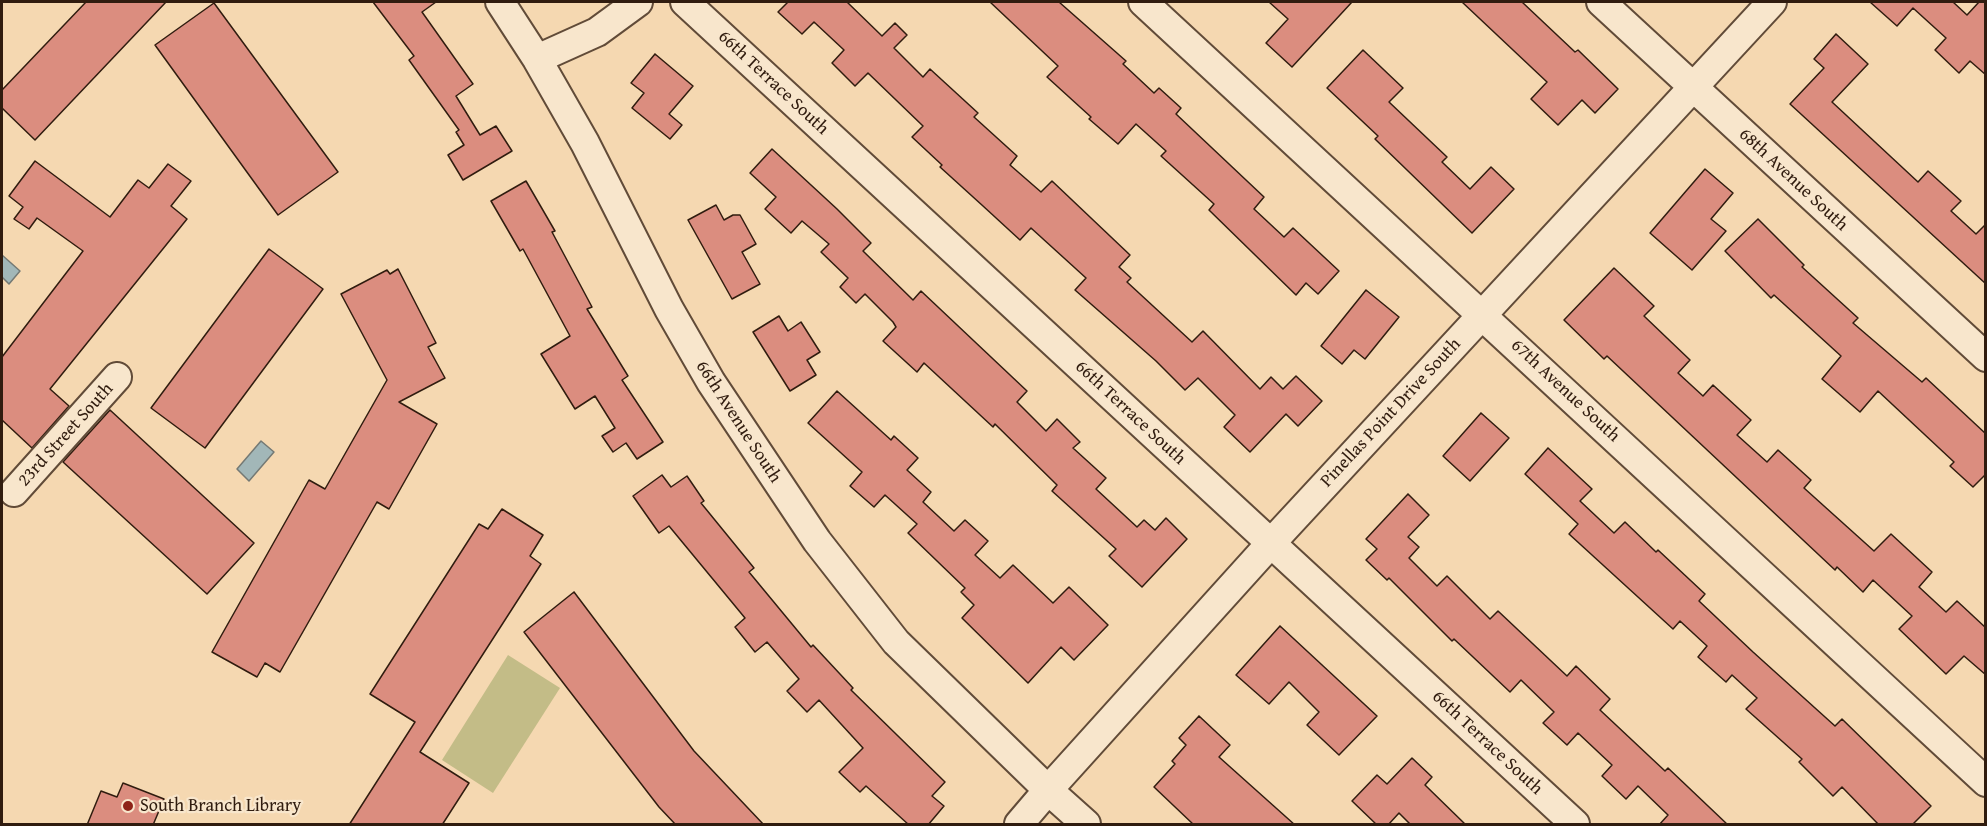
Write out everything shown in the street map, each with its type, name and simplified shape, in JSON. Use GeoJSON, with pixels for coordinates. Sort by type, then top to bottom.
{"type":"FeatureCollection","features":[{"type":"Feature","properties":{"kind":"street","name":"66th Avenue South"},"geometry":{"type":"LineString","coordinates":[[500,2],[537,59],[585,142],[669,309],[711,382],[817,541],[896,642],[1048,790]]}},
{"type":"Feature","properties":{"kind":"street"},"geometry":{"type":"LineString","coordinates":[[537,59],[597,32],[638,2]]}},
{"type":"Feature","properties":{"kind":"street","name":"66th Terrace South"},"geometry":{"type":"LineString","coordinates":[[685,2],[1575,825]]}},
{"type":"Feature","properties":{"kind":"street","name":"67th Avenue South"},"geometry":{"type":"LineString","coordinates":[[1143,2],[1986,782]]}},
{"type":"Feature","properties":{"kind":"street","name":"68th Avenue South"},"geometry":{"type":"LineString","coordinates":[[1601,2],[1986,357]]}},
{"type":"Feature","properties":{"kind":"street","name":"Pinellas Point Drive South"},"geometry":{"type":"LineString","coordinates":[[1019,825],[1271,543],[1772,2]]}},
{"type":"Feature","properties":{"kind":"street","name":"23rd Street South"},"geometry":{"type":"LineString","coordinates":[[14,492],[117,377]]}},
{"type":"Feature","properties":{"kind":"street"},"geometry":{"type":"LineString","coordinates":[[1048,790],[1086,825]]}},
{"type":"Feature","properties":{"kind":"shaded area"},"geometry":{"type":"Polygon","coordinates":[[[2,255],[20,271],[9,284],[2,277],[2,255]]]}},
{"type":"Feature","properties":{"kind":"shaded area"},"geometry":{"type":"Polygon","coordinates":[[[261,441],[274,452],[249,481],[237,469],[261,441]]]}},
{"type":"Feature","properties":{"kind":"shaded area"},"geometry":{"type":"Polygon","coordinates":[[[508,655],[560,688],[493,793],[442,760],[508,655]]]}},
{"type":"Feature","properties":{"kind":"building"},"geometry":{"type":"Polygon","coordinates":[[[86,2],[166,2],[35,140],[2,108],[2,90],[86,2]]]}},
{"type":"Feature","properties":{"kind":"building"},"geometry":{"type":"Polygon","coordinates":[[[373,2],[436,2],[422,12],[473,84],[456,96],[480,135],[496,126],[512,151],[463,180],[448,155],[464,145],[456,132],[459,130],[409,60],[414,56],[373,2]]]}},
{"type":"Feature","properties":{"kind":"building"},"geometry":{"type":"Polygon","coordinates":[[[788,2],[847,2],[882,36],[895,23],[907,35],[894,48],[923,77],[930,69],[978,113],[974,117],[1017,156],[1010,165],[1041,192],[1052,181],[1130,255],[1119,267],[1131,278],[1127,282],[1192,342],[1203,331],[1260,389],[1271,377],[1283,389],[1296,376],[1322,401],[1298,426],[1286,414],[1250,452],[1224,427],[1235,415],[1198,378],[1185,390],[1156,361],[1075,290],[1086,278],[1031,228],[1020,240],[940,167],[942,165],[912,137],[923,126],[868,73],[855,86],[832,63],[844,50],[814,22],[802,34],[778,12],[788,2]]]}},
{"type":"Feature","properties":{"kind":"building"},"geometry":{"type":"Polygon","coordinates":[[[990,2],[1059,2],[1126,61],[1123,64],[1154,93],[1159,88],[1181,108],[1176,114],[1264,197],[1254,209],[1284,237],[1293,228],[1339,271],[1318,294],[1306,283],[1296,295],[1209,210],[1214,204],[1161,156],[1166,151],[1136,124],[1118,144],[1089,119],[1091,117],[1047,77],[1058,66],[990,2]]]}},
{"type":"Feature","properties":{"kind":"building"},"geometry":{"type":"Polygon","coordinates":[[[1269,2],[1352,2],[1292,67],[1266,43],[1288,19],[1269,2]]]}},
{"type":"Feature","properties":{"kind":"building"},"geometry":{"type":"Polygon","coordinates":[[[1462,2],[1522,2],[1575,52],[1578,50],[1618,89],[1595,113],[1582,100],[1558,125],[1531,99],[1547,82],[1462,2]]]}},
{"type":"Feature","properties":{"kind":"building"},"geometry":{"type":"Polygon","coordinates":[[[1870,2],[1953,2],[1967,15],[1979,2],[1986,2],[1986,75],[1970,61],[1959,73],[1935,50],[1946,38],[1913,8],[1897,26],[1870,2]]]}},
{"type":"Feature","properties":{"kind":"building"},"geometry":{"type":"Polygon","coordinates":[[[214,3],[338,172],[278,215],[155,45],[214,3]]]}},
{"type":"Feature","properties":{"kind":"building"},"geometry":{"type":"Polygon","coordinates":[[[1836,34],[1868,64],[1832,102],[1918,182],[1928,171],[1961,201],[1951,211],[1976,234],[1986,224],[1986,284],[1790,104],[1824,68],[1814,59],[1836,34]]]}},
{"type":"Feature","properties":{"kind":"building"},"geometry":{"type":"Polygon","coordinates":[[[1363,50],[1403,88],[1389,102],[1447,157],[1442,162],[1470,189],[1491,167],[1514,189],[1472,233],[1375,139],[1378,136],[1327,88],[1363,50]]]}},
{"type":"Feature","properties":{"kind":"building"},"geometry":{"type":"Polygon","coordinates":[[[655,54],[693,86],[669,114],[682,125],[670,139],[632,108],[644,93],[631,83],[655,54]]]}},
{"type":"Feature","properties":{"kind":"building"},"geometry":{"type":"Polygon","coordinates":[[[772,149],[871,243],[863,251],[913,300],[921,291],[1027,391],[1017,402],[1046,431],[1057,419],[1080,442],[1073,448],[1106,478],[1096,489],[1137,527],[1144,520],[1155,530],[1166,518],[1187,539],[1142,587],[1109,556],[1116,549],[1052,491],[1057,485],[995,424],[993,427],[924,363],[917,372],[883,341],[896,327],[865,294],[856,303],[840,287],[848,278],[821,252],[829,244],[802,221],[791,233],[765,209],[776,197],[750,173],[772,149]]]}},
{"type":"Feature","properties":{"kind":"building"},"geometry":{"type":"Polygon","coordinates":[[[35,161],[110,217],[138,180],[149,188],[168,164],[191,181],[171,206],[187,219],[50,389],[69,406],[32,448],[2,420],[2,357],[83,251],[37,218],[29,229],[14,219],[23,207],[9,196],[35,161]]]}},
{"type":"Feature","properties":{"kind":"building"},"geometry":{"type":"Polygon","coordinates":[[[1705,169],[1733,193],[1711,219],[1726,231],[1692,270],[1650,233],[1705,169]]]}},
{"type":"Feature","properties":{"kind":"building"},"geometry":{"type":"Polygon","coordinates":[[[526,181],[555,231],[552,232],[592,307],[587,309],[628,376],[622,380],[663,442],[637,459],[626,443],[613,452],[602,436],[615,428],[595,396],[575,409],[541,354],[570,336],[523,249],[520,251],[491,201],[526,181]]]}},
{"type":"Feature","properties":{"kind":"building"},"geometry":{"type":"Polygon","coordinates":[[[716,205],[724,220],[733,215],[740,215],[756,244],[742,252],[760,284],[732,299],[688,220],[716,205]]]}},
{"type":"Feature","properties":{"kind":"building"},"geometry":{"type":"Polygon","coordinates":[[[1758,219],[1804,265],[1802,267],[1858,318],[1853,323],[1922,382],[1926,378],[1986,434],[1986,474],[1973,487],[1950,466],[1954,462],[1878,391],[1860,412],[1822,379],[1841,356],[1774,295],[1771,298],[1725,251],[1758,219]]]}},
{"type":"Feature","properties":{"kind":"building"},"geometry":{"type":"Polygon","coordinates":[[[269,249],[323,289],[205,448],[151,408],[269,249]]]}},
{"type":"Feature","properties":{"kind":"building"},"geometry":{"type":"Polygon","coordinates":[[[1614,268],[1654,306],[1644,316],[1690,360],[1678,373],[1703,396],[1713,385],[1751,420],[1737,435],[1767,462],[1778,450],[1811,480],[1804,488],[1874,551],[1891,534],[1932,572],[1919,587],[1946,612],[1957,601],[1986,628],[1986,675],[1964,656],[1946,674],[1899,629],[1912,616],[1873,580],[1863,592],[1837,567],[1835,570],[1607,356],[1604,359],[1564,320],[1614,268]]]}},
{"type":"Feature","properties":{"kind":"building"},"geometry":{"type":"Polygon","coordinates":[[[398,269],[436,343],[428,347],[445,378],[399,402],[437,424],[389,509],[377,502],[280,672],[265,663],[257,677],[212,652],[309,480],[325,489],[387,380],[341,294],[387,270],[390,274],[398,269]]]}},
{"type":"Feature","properties":{"kind":"building"},"geometry":{"type":"Polygon","coordinates":[[[1366,290],[1399,317],[1365,359],[1354,350],[1342,364],[1321,346],[1366,290]]]}},
{"type":"Feature","properties":{"kind":"building"},"geometry":{"type":"Polygon","coordinates":[[[779,316],[788,331],[801,322],[820,352],[807,360],[816,375],[790,391],[753,332],[779,316]]]}},
{"type":"Feature","properties":{"kind":"building"},"geometry":{"type":"Polygon","coordinates":[[[837,391],[891,440],[894,436],[918,458],[907,470],[931,492],[923,502],[954,531],[965,520],[988,541],[975,555],[1000,578],[1013,565],[1053,603],[1069,587],[1108,625],[1074,660],[1061,647],[1028,683],[962,618],[974,605],[961,592],[965,588],[908,533],[917,524],[885,495],[874,507],[850,486],[862,472],[808,423],[837,391]]]}},
{"type":"Feature","properties":{"kind":"building"},"geometry":{"type":"Polygon","coordinates":[[[110,410],[254,543],[207,594],[63,462],[110,410]]]}},
{"type":"Feature","properties":{"kind":"building"},"geometry":{"type":"Polygon","coordinates":[[[1481,413],[1509,438],[1470,481],[1443,456],[1481,413]]]}},
{"type":"Feature","properties":{"kind":"building"},"geometry":{"type":"Polygon","coordinates":[[[1548,448],[1592,489],[1580,501],[1614,533],[1625,522],[1656,552],[1658,550],[1705,594],[1699,601],[1753,652],[1835,726],[1842,719],[1931,806],[1912,825],[1879,825],[1842,787],[1833,796],[1799,762],[1802,759],[1746,709],[1757,698],[1732,675],[1726,682],[1698,657],[1707,646],[1680,621],[1673,629],[1569,534],[1578,524],[1525,474],[1548,448]]]}},
{"type":"Feature","properties":{"kind":"building"},"geometry":{"type":"Polygon","coordinates":[[[662,475],[671,487],[687,476],[704,501],[701,503],[754,568],[749,572],[811,647],[813,645],[853,688],[851,690],[945,782],[932,796],[944,806],[928,825],[909,825],[866,786],[860,792],[839,772],[863,748],[819,700],[807,712],[787,691],[799,679],[767,642],[755,652],[735,627],[745,618],[669,526],[659,533],[633,496],[662,475]]]}},
{"type":"Feature","properties":{"kind":"building"},"geometry":{"type":"Polygon","coordinates":[[[1408,494],[1429,515],[1408,537],[1419,547],[1409,558],[1437,586],[1447,576],[1490,619],[1498,611],[1567,676],[1576,666],[1610,699],[1600,710],[1665,771],[1668,768],[1728,825],[1659,825],[1668,815],[1638,786],[1626,799],[1602,776],[1612,765],[1578,733],[1567,745],[1543,723],[1554,712],[1521,680],[1510,692],[1454,639],[1452,641],[1389,578],[1387,580],[1366,560],[1377,549],[1366,539],[1408,494]]]}},
{"type":"Feature","properties":{"kind":"building"},"geometry":{"type":"Polygon","coordinates":[[[502,509],[543,535],[530,556],[541,564],[420,752],[469,783],[442,825],[349,825],[415,722],[370,694],[479,524],[488,529],[502,509]]]}},
{"type":"Feature","properties":{"kind":"building"},"geometry":{"type":"Polygon","coordinates":[[[574,592],[694,751],[764,825],[676,825],[659,807],[524,632],[574,592]]]}},
{"type":"Feature","properties":{"kind":"building"},"geometry":{"type":"Polygon","coordinates":[[[1280,626],[1377,716],[1339,755],[1307,725],[1319,712],[1289,682],[1269,704],[1236,675],[1280,626]]]}},
{"type":"Feature","properties":{"kind":"building"},"geometry":{"type":"Polygon","coordinates":[[[1199,716],[1230,745],[1219,757],[1295,825],[1194,825],[1154,787],[1175,764],[1172,761],[1186,745],[1179,738],[1199,716]]]}},
{"type":"Feature","properties":{"kind":"building"},"geometry":{"type":"Polygon","coordinates":[[[1412,758],[1432,777],[1425,785],[1466,825],[1411,825],[1399,813],[1388,825],[1377,825],[1352,801],[1377,775],[1387,784],[1412,758]]]}},
{"type":"Feature","properties":{"kind":"building","name":"South Branch Library"},"geometry":{"type":"Polygon","coordinates":[[[123,783],[164,799],[153,825],[87,825],[101,791],[117,797],[123,783]]]}},
{"type":"Feature","properties":{"kind":"place","name":"South Branch Library"},"geometry":{"type":"Point","coordinates":[128,806]}}]}
